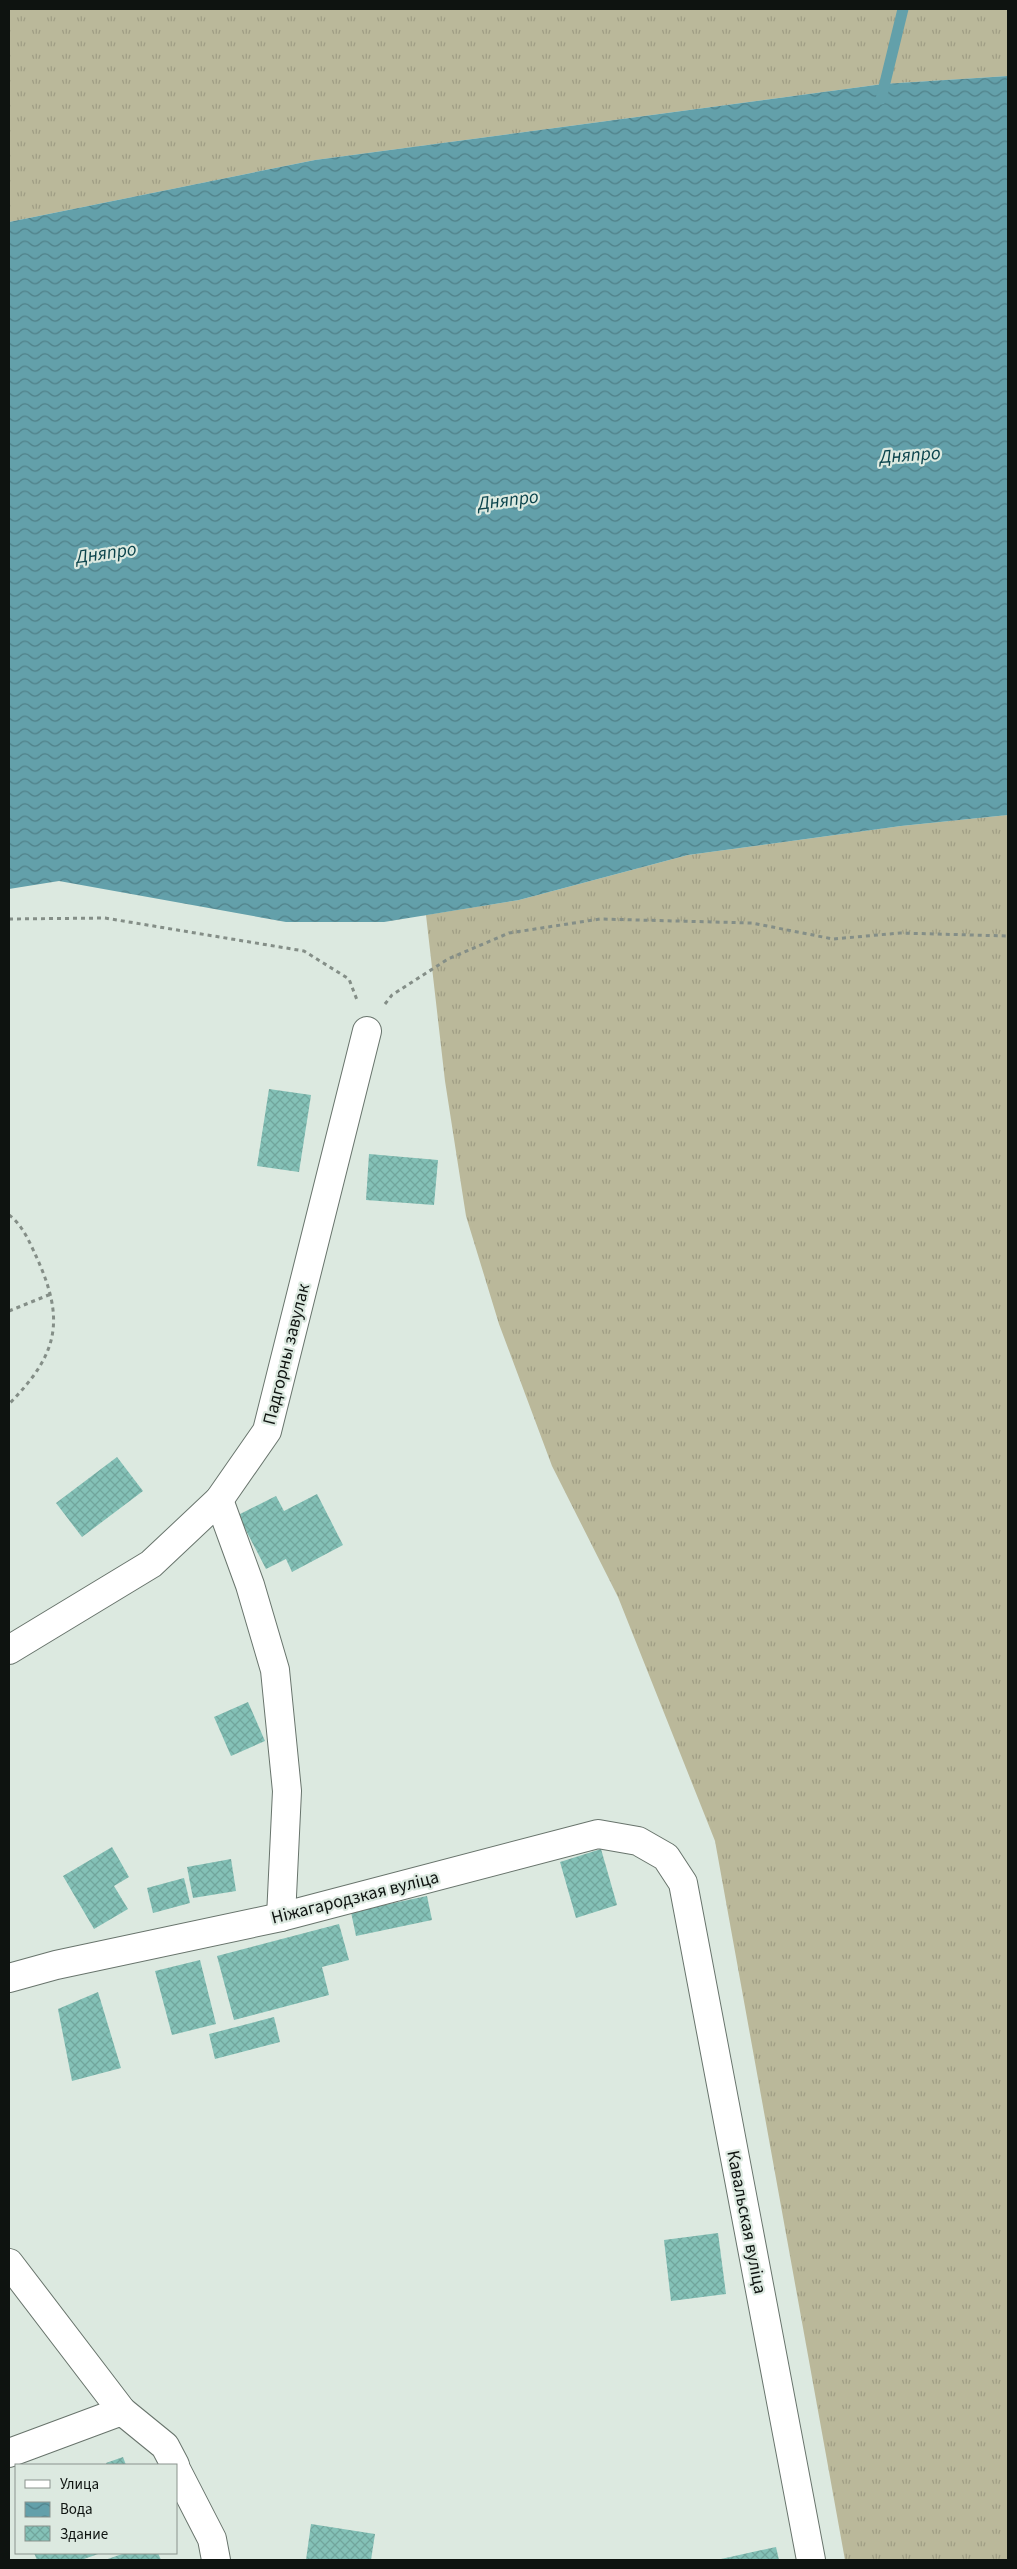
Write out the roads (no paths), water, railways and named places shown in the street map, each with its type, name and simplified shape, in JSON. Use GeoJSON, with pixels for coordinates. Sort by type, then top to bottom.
{"type":"FeatureCollection","features":[{"type":"Feature","properties":{"kind":"street","name":"Падгорны завулак"},"geometry":{"type":"LineString","coordinates":[[9,1650],[151,1564],[219,1500],[267,1431],[368,1031]]}},
{"type":"Feature","properties":{"kind":"street"},"geometry":{"type":"LineString","coordinates":[[219,1500],[250,1585],[274,1670],[288,1791],[281,1917]]}},
{"type":"Feature","properties":{"kind":"street","name":"Ніжагародзкая вуліца"},"geometry":{"type":"LineString","coordinates":[[9,1978],[56,1964],[281,1917],[598,1834],[638,1841],[666,1857],[683,1883]]}},
{"type":"Feature","properties":{"kind":"street","name":"Кавальская вуліца"},"geometry":{"type":"LineString","coordinates":[[683,1883],[811,2560]]}},
{"type":"Feature","properties":{"kind":"street"},"geometry":{"type":"LineString","coordinates":[[9,2263],[122,2411],[165,2446],[174,2464]]}},
{"type":"Feature","properties":{"kind":"street"},"geometry":{"type":"LineString","coordinates":[[9,2453],[122,2411]]}},
{"type":"Feature","properties":{"kind":"street"},"geometry":{"type":"LineString","coordinates":[[178,2473],[212,2540],[216,2560]]}},
{"type":"Feature","properties":{"kind":"water","name":"Дняпро"},"geometry":{"type":"Polygon","coordinates":[[[1008,76],[1008,815],[901,826],[688,855],[519,900],[384,922],[286,922],[59,881],[9,889],[9,222],[315,160],[883,84],[1008,76]]]}},
{"type":"Feature","properties":{"kind":"waterway"},"geometry":{"type":"LineString","coordinates":[[881,99],[903,9]]}}]}
